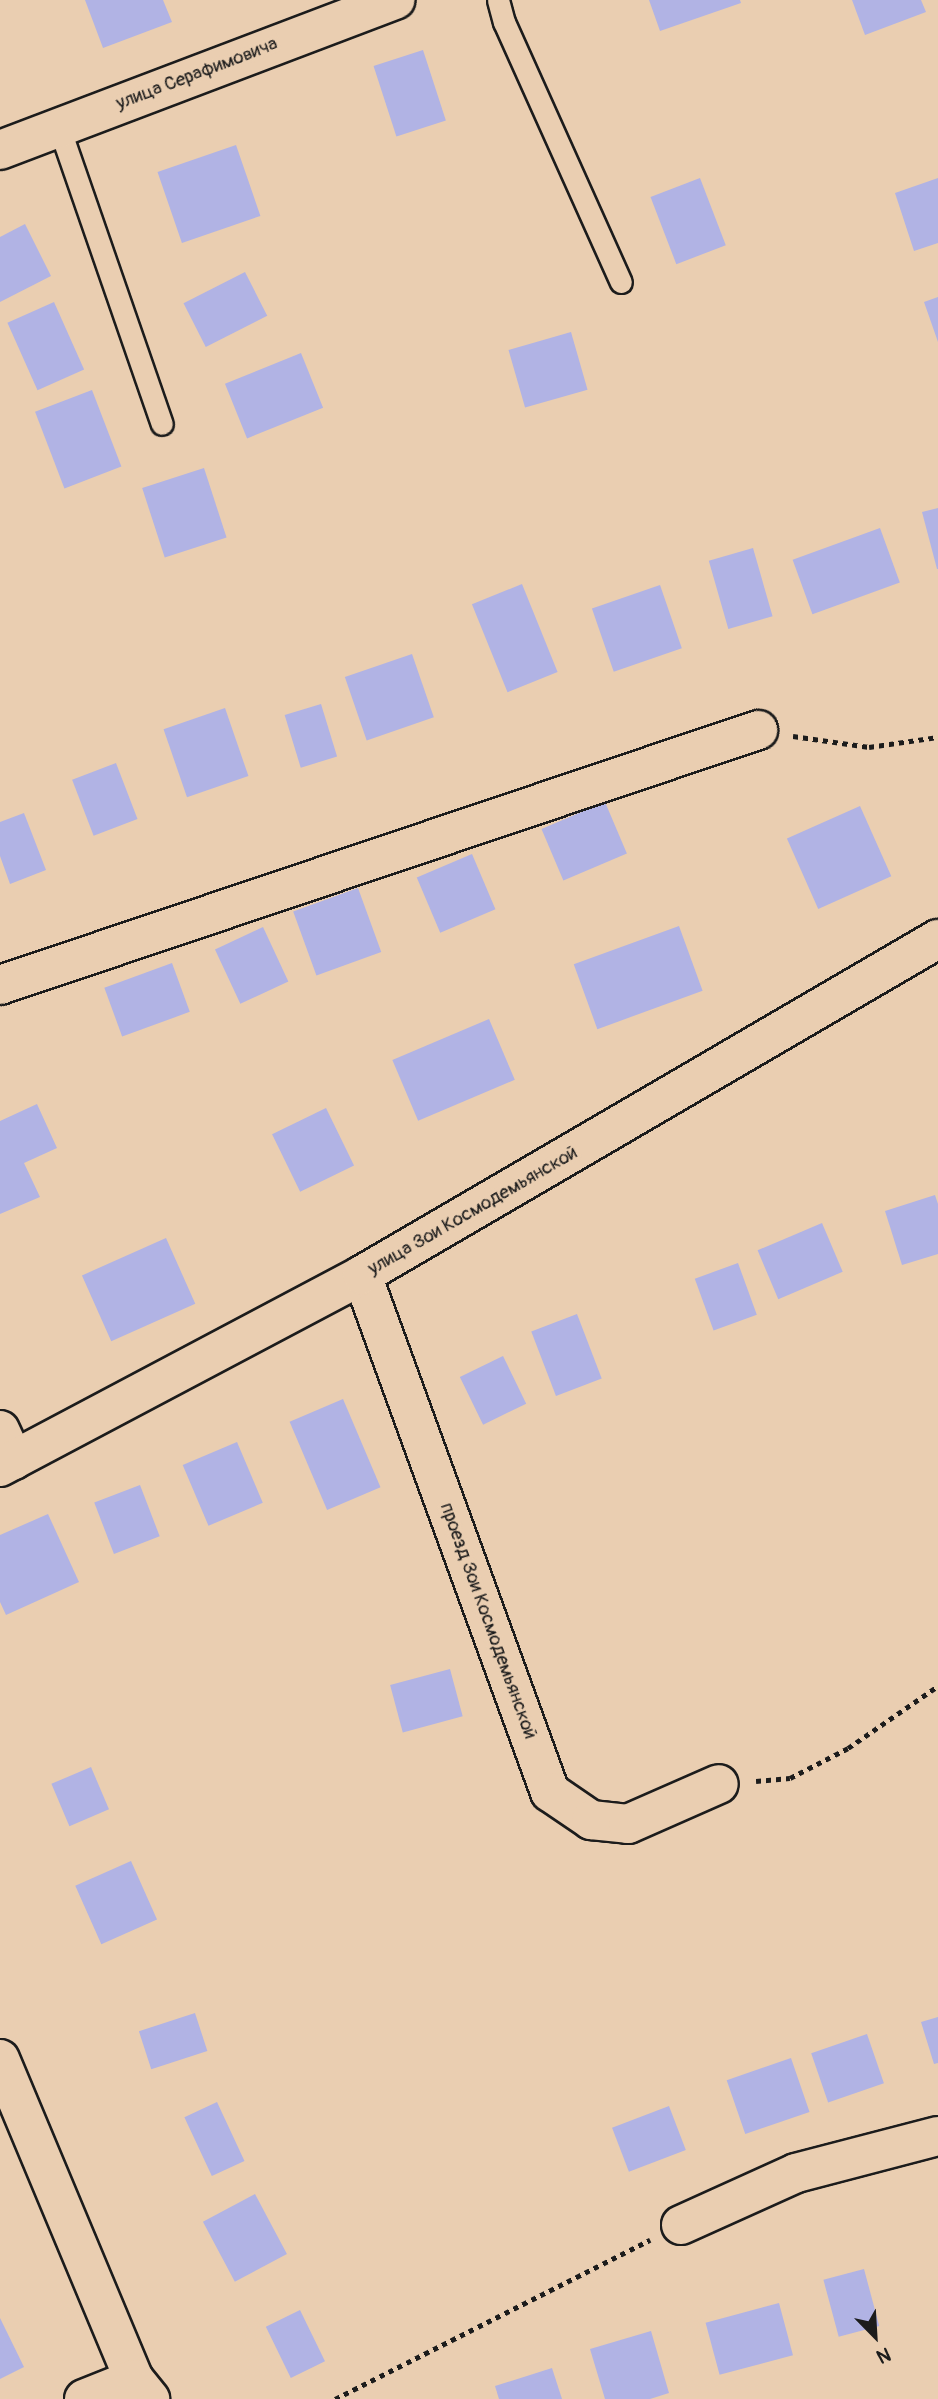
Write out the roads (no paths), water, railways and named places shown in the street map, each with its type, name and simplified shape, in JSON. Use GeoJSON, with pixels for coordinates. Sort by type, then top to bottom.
{"type":"FeatureCollection","features":[{"type":"Feature","properties":{"kind":"street","name":"улица Серафимовича"},"geometry":{"type":"LineString","coordinates":[[0,150],[395,0]]}},
{"type":"Feature","properties":{"kind":"street"},"geometry":{"type":"LineString","coordinates":[[0,985],[758,730]]}},
{"type":"Feature","properties":{"kind":"street","name":"улица Зои Космодемьянской"},"geometry":{"type":"LineString","coordinates":[[5,1452],[362,1275],[938,939]]}},
{"type":"Feature","properties":{"kind":"street","name":"проезд Зои Космодемьянской"},"geometry":{"type":"LineString","coordinates":[[362,1275],[550,1792],[591,1820],[628,1824],[719,1784]]}},
{"type":"Feature","properties":{"kind":"street"},"geometry":{"type":"LineString","coordinates":[[0,2059],[142,2389],[84,2399]]}},
{"type":"Feature","properties":{"kind":"street"},"geometry":{"type":"LineString","coordinates":[[681,2225],[796,2173],[938,2136]]}},
{"type":"Feature","properties":{"kind":"lane"},"geometry":{"type":"LineString","coordinates":[[498,0],[504,22],[621,282]]}},
{"type":"Feature","properties":{"kind":"lane"},"geometry":{"type":"LineString","coordinates":[[59,127],[162,424]]}}]}
